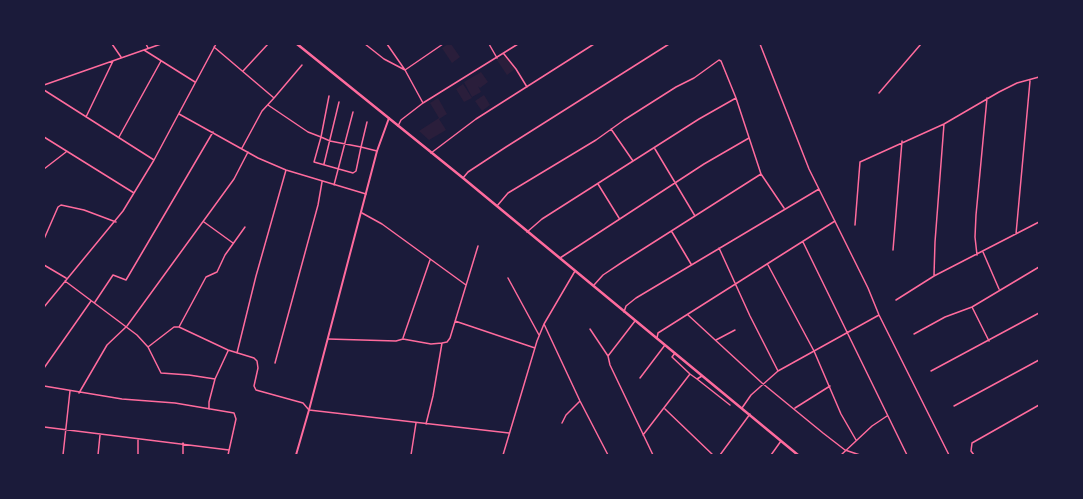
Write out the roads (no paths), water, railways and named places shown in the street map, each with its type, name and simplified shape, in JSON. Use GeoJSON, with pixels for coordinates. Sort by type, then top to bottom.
{"type":"FeatureCollection","features":[{"type":"Feature","properties":{"kind":"main road"},"geometry":{"type":"LineString","coordinates":[[297,44],[463,178],[496,207],[750,414],[798,455]]}},
{"type":"Feature","properties":{"kind":"main road"},"geometry":{"type":"LineString","coordinates":[[296,455],[362,213],[377,151],[388,118]]}},
{"type":"Feature","properties":{"kind":"street"},"geometry":{"type":"LineString","coordinates":[[112,44],[121,57]]}},
{"type":"Feature","properties":{"kind":"street"},"geometry":{"type":"LineString","coordinates":[[146,44],[148,48]]}},
{"type":"Feature","properties":{"kind":"street"},"geometry":{"type":"LineString","coordinates":[[44,85],[161,44]]}},
{"type":"Feature","properties":{"kind":"street"},"geometry":{"type":"LineString","coordinates":[[44,307],[66,278],[116,222],[154,160],[216,44]]}},
{"type":"Feature","properties":{"kind":"street"},"geometry":{"type":"LineString","coordinates":[[243,71],[268,44]]}},
{"type":"Feature","properties":{"kind":"street"},"geometry":{"type":"LineString","coordinates":[[365,44],[384,59],[405,70]]}},
{"type":"Feature","properties":{"kind":"street"},"geometry":{"type":"LineString","coordinates":[[387,44],[405,70],[424,103]]}},
{"type":"Feature","properties":{"kind":"street"},"geometry":{"type":"LineString","coordinates":[[405,70],[443,44]]}},
{"type":"Feature","properties":{"kind":"street"},"geometry":{"type":"LineString","coordinates":[[489,44],[497,58]]}},
{"type":"Feature","properties":{"kind":"street"},"geometry":{"type":"LineString","coordinates":[[398,126],[401,120],[424,103],[518,44]]}},
{"type":"Feature","properties":{"kind":"street"},"geometry":{"type":"LineString","coordinates":[[432,153],[476,119],[594,44]]}},
{"type":"Feature","properties":{"kind":"street"},"geometry":{"type":"LineString","coordinates":[[463,178],[506,147],[669,44]]}},
{"type":"Feature","properties":{"kind":"street"},"geometry":{"type":"LineString","coordinates":[[760,44],[807,166],[868,288],[878,315],[949,455]]}},
{"type":"Feature","properties":{"kind":"street"},"geometry":{"type":"LineString","coordinates":[[879,93],[921,44]]}},
{"type":"Feature","properties":{"kind":"street"},"geometry":{"type":"LineString","coordinates":[[214,47],[274,98]]}},
{"type":"Feature","properties":{"kind":"street"},"geometry":{"type":"LineString","coordinates":[[144,50],[195,82]]}},
{"type":"Feature","properties":{"kind":"street"},"geometry":{"type":"LineString","coordinates":[[503,54],[516,69],[527,87]]}},
{"type":"Feature","properties":{"kind":"street"},"geometry":{"type":"LineString","coordinates":[[86,117],[113,60]]}},
{"type":"Feature","properties":{"kind":"street"},"geometry":{"type":"LineString","coordinates":[[496,207],[508,193],[596,140],[676,87],[694,78],[719,60],[736,98],[761,174],[784,208]]}},
{"type":"Feature","properties":{"kind":"street"},"geometry":{"type":"LineString","coordinates":[[119,137],[161,61]]}},
{"type":"Feature","properties":{"kind":"street"},"geometry":{"type":"LineString","coordinates":[[242,148],[262,111],[302,65]]}},
{"type":"Feature","properties":{"kind":"street"},"geometry":{"type":"LineString","coordinates":[[855,225],[860,162],[902,141],[944,124],[987,98],[1017,83],[1030,81],[1039,77]]}},
{"type":"Feature","properties":{"kind":"street"},"geometry":{"type":"LineString","coordinates":[[1016,234],[1030,81]]}},
{"type":"Feature","properties":{"kind":"street"},"geometry":{"type":"LineString","coordinates":[[44,90],[154,160]]}},
{"type":"Feature","properties":{"kind":"street"},"geometry":{"type":"LineString","coordinates":[[329,96],[321,137],[314,162],[353,173],[356,171],[367,122]]}},
{"type":"Feature","properties":{"kind":"street"},"geometry":{"type":"LineString","coordinates":[[527,232],[542,219],[699,119],[736,98]]}},
{"type":"Feature","properties":{"kind":"street"},"geometry":{"type":"LineString","coordinates":[[977,255],[974,237],[987,98]]}},
{"type":"Feature","properties":{"kind":"street"},"geometry":{"type":"LineString","coordinates":[[324,165],[340,102]]}},
{"type":"Feature","properties":{"kind":"street"},"geometry":{"type":"LineString","coordinates":[[268,105],[298,127],[330,141],[361,146],[377,151]]}},
{"type":"Feature","properties":{"kind":"street"},"geometry":{"type":"LineString","coordinates":[[334,185],[346,144],[353,112]]}},
{"type":"Feature","properties":{"kind":"street"},"geometry":{"type":"LineString","coordinates":[[179,114],[248,152],[286,170],[366,194]]}},
{"type":"Feature","properties":{"kind":"street"},"geometry":{"type":"LineString","coordinates":[[934,276],[944,124]]}},
{"type":"Feature","properties":{"kind":"street"},"geometry":{"type":"LineString","coordinates":[[611,129],[633,161]]}},
{"type":"Feature","properties":{"kind":"street"},"geometry":{"type":"LineString","coordinates":[[95,302],[113,275],[126,280],[213,132]]}},
{"type":"Feature","properties":{"kind":"street"},"geometry":{"type":"LineString","coordinates":[[44,137],[134,193]]}},
{"type":"Feature","properties":{"kind":"street"},"geometry":{"type":"LineString","coordinates":[[559,259],[675,182],[749,138]]}},
{"type":"Feature","properties":{"kind":"street"},"geometry":{"type":"LineString","coordinates":[[893,250],[902,141]]}},
{"type":"Feature","properties":{"kind":"street"},"geometry":{"type":"LineString","coordinates":[[655,148],[695,216]]}},
{"type":"Feature","properties":{"kind":"street"},"geometry":{"type":"LineString","coordinates":[[44,169],[67,151]]}},
{"type":"Feature","properties":{"kind":"street"},"geometry":{"type":"LineString","coordinates":[[79,393],[107,345],[127,326],[203,222],[234,179],[248,152]]}},
{"type":"Feature","properties":{"kind":"street"},"geometry":{"type":"LineString","coordinates":[[237,353],[256,276],[286,170]]}},
{"type":"Feature","properties":{"kind":"street"},"geometry":{"type":"LineString","coordinates":[[592,286],[603,275],[761,174]]}},
{"type":"Feature","properties":{"kind":"street"},"geometry":{"type":"LineString","coordinates":[[275,364],[318,205],[322,182]]}},
{"type":"Feature","properties":{"kind":"street"},"geometry":{"type":"LineString","coordinates":[[598,184],[619,218]]}},
{"type":"Feature","properties":{"kind":"street"},"geometry":{"type":"LineString","coordinates":[[624,312],[626,306],[636,298],[784,208],[819,189]]}},
{"type":"Feature","properties":{"kind":"street"},"geometry":{"type":"LineString","coordinates":[[44,239],[58,207],[61,205],[84,210],[116,222]]}},
{"type":"Feature","properties":{"kind":"street"},"geometry":{"type":"LineString","coordinates":[[362,213],[382,224],[466,285]]}},
{"type":"Feature","properties":{"kind":"street"},"geometry":{"type":"LineString","coordinates":[[657,338],[658,333],[835,221]]}},
{"type":"Feature","properties":{"kind":"street"},"geometry":{"type":"LineString","coordinates":[[203,222],[234,243]]}},
{"type":"Feature","properties":{"kind":"street"},"geometry":{"type":"LineString","coordinates":[[896,300],[934,276],[1039,222]]}},
{"type":"Feature","properties":{"kind":"street"},"geometry":{"type":"LineString","coordinates":[[179,326],[206,277],[217,272],[245,227]]}},
{"type":"Feature","properties":{"kind":"street"},"geometry":{"type":"LineString","coordinates":[[672,231],[691,264]]}},
{"type":"Feature","properties":{"kind":"street"},"geometry":{"type":"LineString","coordinates":[[803,242],[846,333],[907,455]]}},
{"type":"Feature","properties":{"kind":"street"},"geometry":{"type":"LineString","coordinates":[[327,339],[396,341],[403,339],[431,344],[447,342],[450,338],[478,246]]}},
{"type":"Feature","properties":{"kind":"street"},"geometry":{"type":"LineString","coordinates":[[720,248],[736,285],[778,371]]}},
{"type":"Feature","properties":{"kind":"street"},"geometry":{"type":"LineString","coordinates":[[983,252],[999,290]]}},
{"type":"Feature","properties":{"kind":"street"},"geometry":{"type":"LineString","coordinates":[[403,339],[430,260]]}},
{"type":"Feature","properties":{"kind":"street"},"geometry":{"type":"LineString","coordinates":[[768,264],[814,351],[841,414],[856,440]]}},
{"type":"Feature","properties":{"kind":"street"},"geometry":{"type":"LineString","coordinates":[[44,265],[66,278]]}},
{"type":"Feature","properties":{"kind":"street"},"geometry":{"type":"LineString","coordinates":[[914,334],[945,317],[972,307],[1039,267]]}},
{"type":"Feature","properties":{"kind":"street"},"geometry":{"type":"LineString","coordinates":[[503,455],[539,335],[575,271]]}},
{"type":"Feature","properties":{"kind":"street"},"geometry":{"type":"LineString","coordinates":[[508,278],[539,335]]}},
{"type":"Feature","properties":{"kind":"street"},"geometry":{"type":"LineString","coordinates":[[65,281],[127,326],[148,347],[161,373],[215,379]]}},
{"type":"Feature","properties":{"kind":"street"},"geometry":{"type":"LineString","coordinates":[[44,368],[91,300]]}},
{"type":"Feature","properties":{"kind":"street"},"geometry":{"type":"LineString","coordinates":[[972,307],[989,341]]}},
{"type":"Feature","properties":{"kind":"street"},"geometry":{"type":"LineString","coordinates":[[931,371],[1039,313]]}},
{"type":"Feature","properties":{"kind":"street"},"geometry":{"type":"LineString","coordinates":[[688,315],[762,383],[846,450],[860,455]]}},
{"type":"Feature","properties":{"kind":"street"},"geometry":{"type":"LineString","coordinates":[[742,408],[762,383],[778,371],[878,315]]}},
{"type":"Feature","properties":{"kind":"street"},"geometry":{"type":"LineString","coordinates":[[455,321],[535,348]]}},
{"type":"Feature","properties":{"kind":"street"},"geometry":{"type":"LineString","coordinates":[[608,356],[635,321]]}},
{"type":"Feature","properties":{"kind":"street"},"geometry":{"type":"LineString","coordinates":[[544,324],[580,401],[608,455]]}},
{"type":"Feature","properties":{"kind":"street"},"geometry":{"type":"LineString","coordinates":[[148,347],[174,327],[179,326],[228,350],[257,361],[258,368],[254,386],[256,390],[303,403],[309,410],[509,433]]}},
{"type":"Feature","properties":{"kind":"street"},"geometry":{"type":"LineString","coordinates":[[590,329],[608,356],[610,365],[653,455]]}},
{"type":"Feature","properties":{"kind":"street"},"geometry":{"type":"LineString","coordinates":[[716,340],[735,330]]}},
{"type":"Feature","properties":{"kind":"street"},"geometry":{"type":"LineString","coordinates":[[426,424],[433,396],[442,343]]}},
{"type":"Feature","properties":{"kind":"street"},"geometry":{"type":"LineString","coordinates":[[640,378],[665,345]]}},
{"type":"Feature","properties":{"kind":"street"},"geometry":{"type":"LineString","coordinates":[[209,409],[209,402],[215,379],[228,350]]}},
{"type":"Feature","properties":{"kind":"street"},"geometry":{"type":"LineString","coordinates":[[675,353],[672,357],[690,374],[730,405]]}},
{"type":"Feature","properties":{"kind":"street"},"geometry":{"type":"LineString","coordinates":[[954,406],[1039,360]]}},
{"type":"Feature","properties":{"kind":"street"},"geometry":{"type":"LineString","coordinates":[[643,435],[665,409],[690,374]]}},
{"type":"Feature","properties":{"kind":"street"},"geometry":{"type":"LineString","coordinates":[[697,379],[703,376]]}},
{"type":"Feature","properties":{"kind":"street"},"geometry":{"type":"LineString","coordinates":[[44,386],[79,393],[122,399],[175,403],[234,413],[236,415],[228,455]]}},
{"type":"Feature","properties":{"kind":"street"},"geometry":{"type":"LineString","coordinates":[[795,408],[830,386]]}},
{"type":"Feature","properties":{"kind":"street"},"geometry":{"type":"LineString","coordinates":[[63,455],[70,391]]}},
{"type":"Feature","properties":{"kind":"street"},"geometry":{"type":"LineString","coordinates":[[562,423],[566,415],[580,401]]}},
{"type":"Feature","properties":{"kind":"street"},"geometry":{"type":"LineString","coordinates":[[974,455],[972,451],[972,443],[1039,405]]}},
{"type":"Feature","properties":{"kind":"street"},"geometry":{"type":"LineString","coordinates":[[665,409],[713,455]]}},
{"type":"Feature","properties":{"kind":"street"},"geometry":{"type":"LineString","coordinates":[[720,455],[750,414]]}},
{"type":"Feature","properties":{"kind":"street"},"geometry":{"type":"LineString","coordinates":[[841,455],[856,440],[887,416]]}},
{"type":"Feature","properties":{"kind":"street"},"geometry":{"type":"LineString","coordinates":[[411,455],[416,423]]}},
{"type":"Feature","properties":{"kind":"street"},"geometry":{"type":"LineString","coordinates":[[44,427],[183,443],[229,450]]}},
{"type":"Feature","properties":{"kind":"street"},"geometry":{"type":"LineString","coordinates":[[98,455],[100,434]]}},
{"type":"Feature","properties":{"kind":"street"},"geometry":{"type":"LineString","coordinates":[[138,439],[138,455]]}},
{"type":"Feature","properties":{"kind":"street"},"geometry":{"type":"LineString","coordinates":[[771,455],[781,441]]}},
{"type":"Feature","properties":{"kind":"street"},"geometry":{"type":"LineString","coordinates":[[183,443],[183,455]]}}]}
